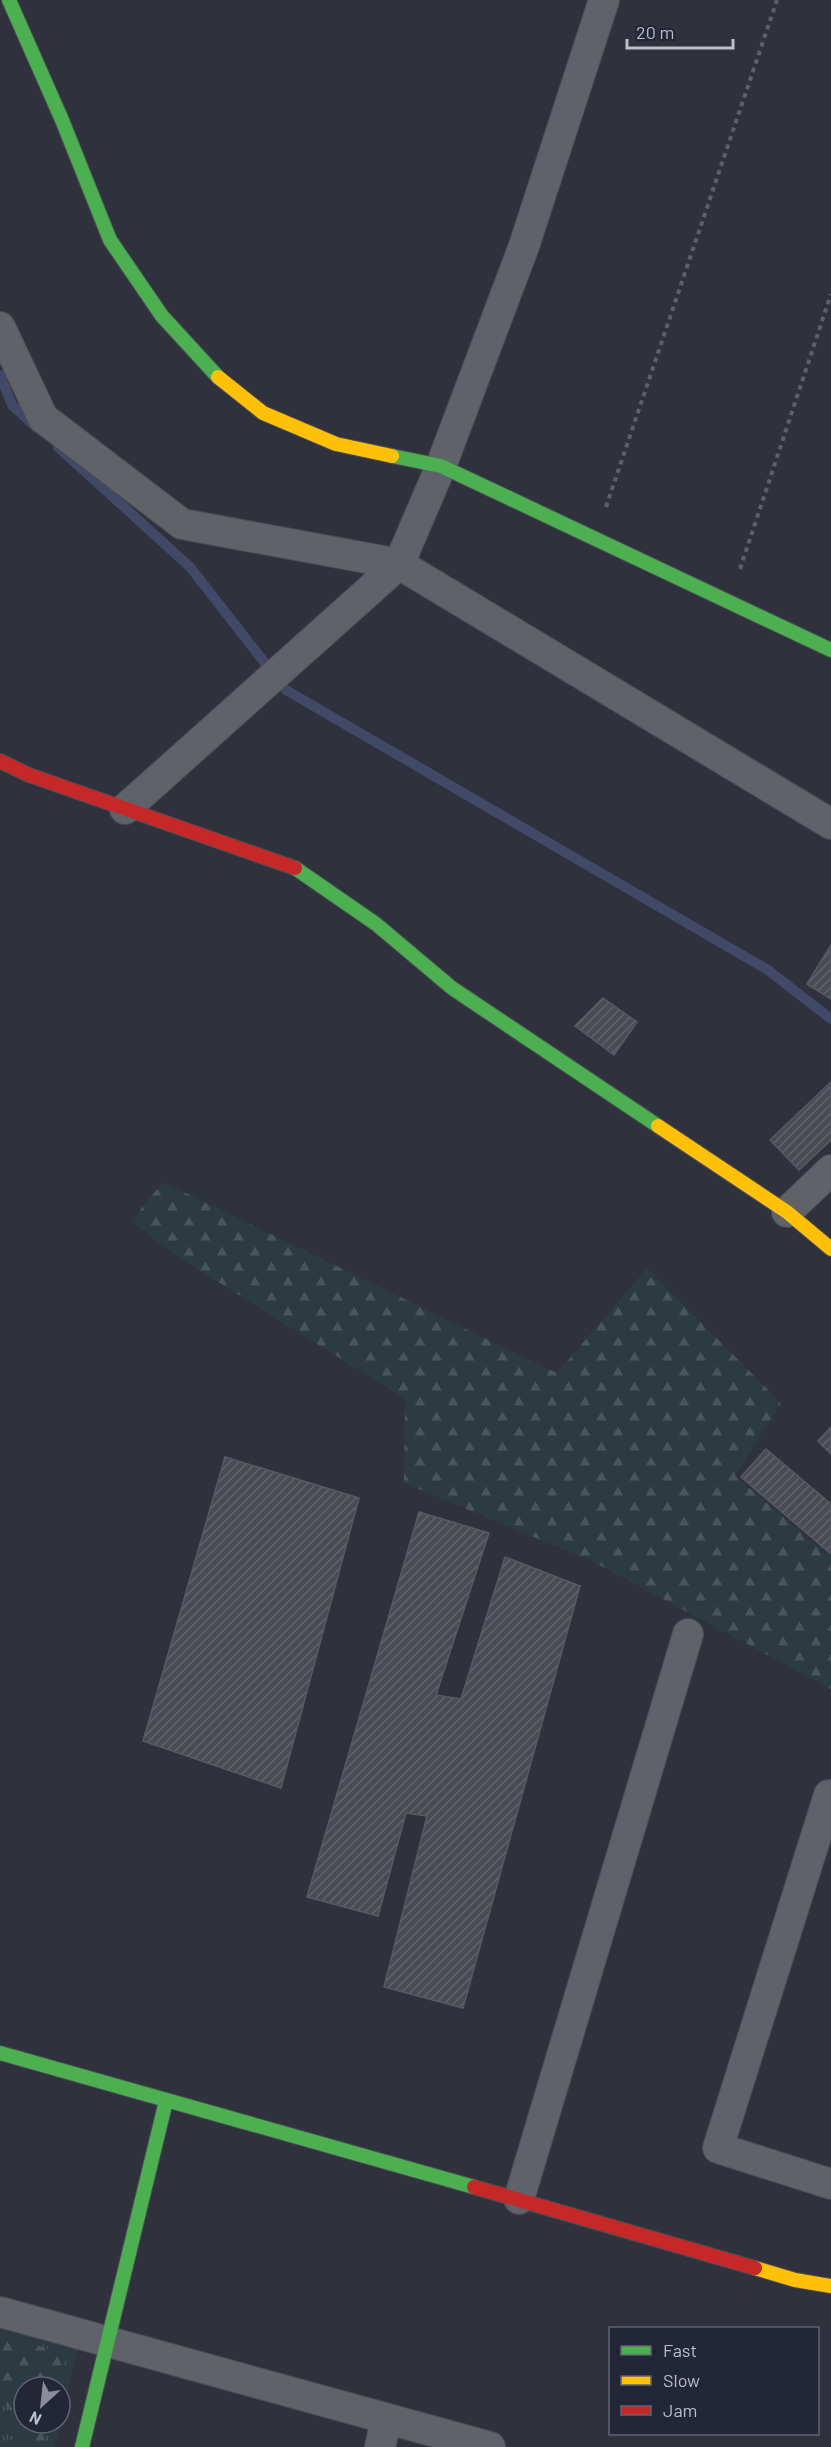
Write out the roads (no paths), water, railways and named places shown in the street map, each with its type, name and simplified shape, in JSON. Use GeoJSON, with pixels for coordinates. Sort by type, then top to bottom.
{"type":"FeatureCollection","features":[{"type":"Feature","properties":{"kind":"street"},"geometry":{"type":"LineString","coordinates":[[9,0],[62,120],[110,240],[162,316],[221,381],[263,413],[336,444],[441,466],[831,650]]}},
{"type":"Feature","properties":{"kind":"street"},"geometry":{"type":"LineString","coordinates":[[125,809],[399,564],[441,466],[524,246],[604,0]]}},
{"type":"Feature","properties":{"kind":"street"},"geometry":{"type":"LineString","coordinates":[[0,327],[43,418],[182,524],[399,564],[831,824]]}},
{"type":"Feature","properties":{"kind":"street"},"geometry":{"type":"LineString","coordinates":[[0,761],[29,775],[300,870],[376,924],[452,988],[787,1212],[831,1249]]}},
{"type":"Feature","properties":{"kind":"street"},"geometry":{"type":"LineString","coordinates":[[787,1212],[831,1170]]}},
{"type":"Feature","properties":{"kind":"street"},"geometry":{"type":"LineString","coordinates":[[519,2199],[688,1634]]}},
{"type":"Feature","properties":{"kind":"street"},"geometry":{"type":"LineString","coordinates":[[831,1796],[829,1795],[718,2148],[831,2184]]}},
{"type":"Feature","properties":{"kind":"street"},"geometry":{"type":"LineString","coordinates":[[0,2053],[519,2199],[795,2280],[831,2286]]}},
{"type":"Feature","properties":{"kind":"street"},"geometry":{"type":"LineString","coordinates":[[82,2447],[166,2101]]}},
{"type":"Feature","properties":{"kind":"street"},"geometry":{"type":"LineString","coordinates":[[0,2312],[107,2342],[383,2433],[490,2447]]}},
{"type":"Feature","properties":{"kind":"waterway"},"geometry":{"type":"LineString","coordinates":[[0,375],[12,405],[37,428]]}},
{"type":"Feature","properties":{"kind":"waterway"},"geometry":{"type":"LineString","coordinates":[[58,447],[190,567],[286,690],[768,970],[831,1019]]}}]}
